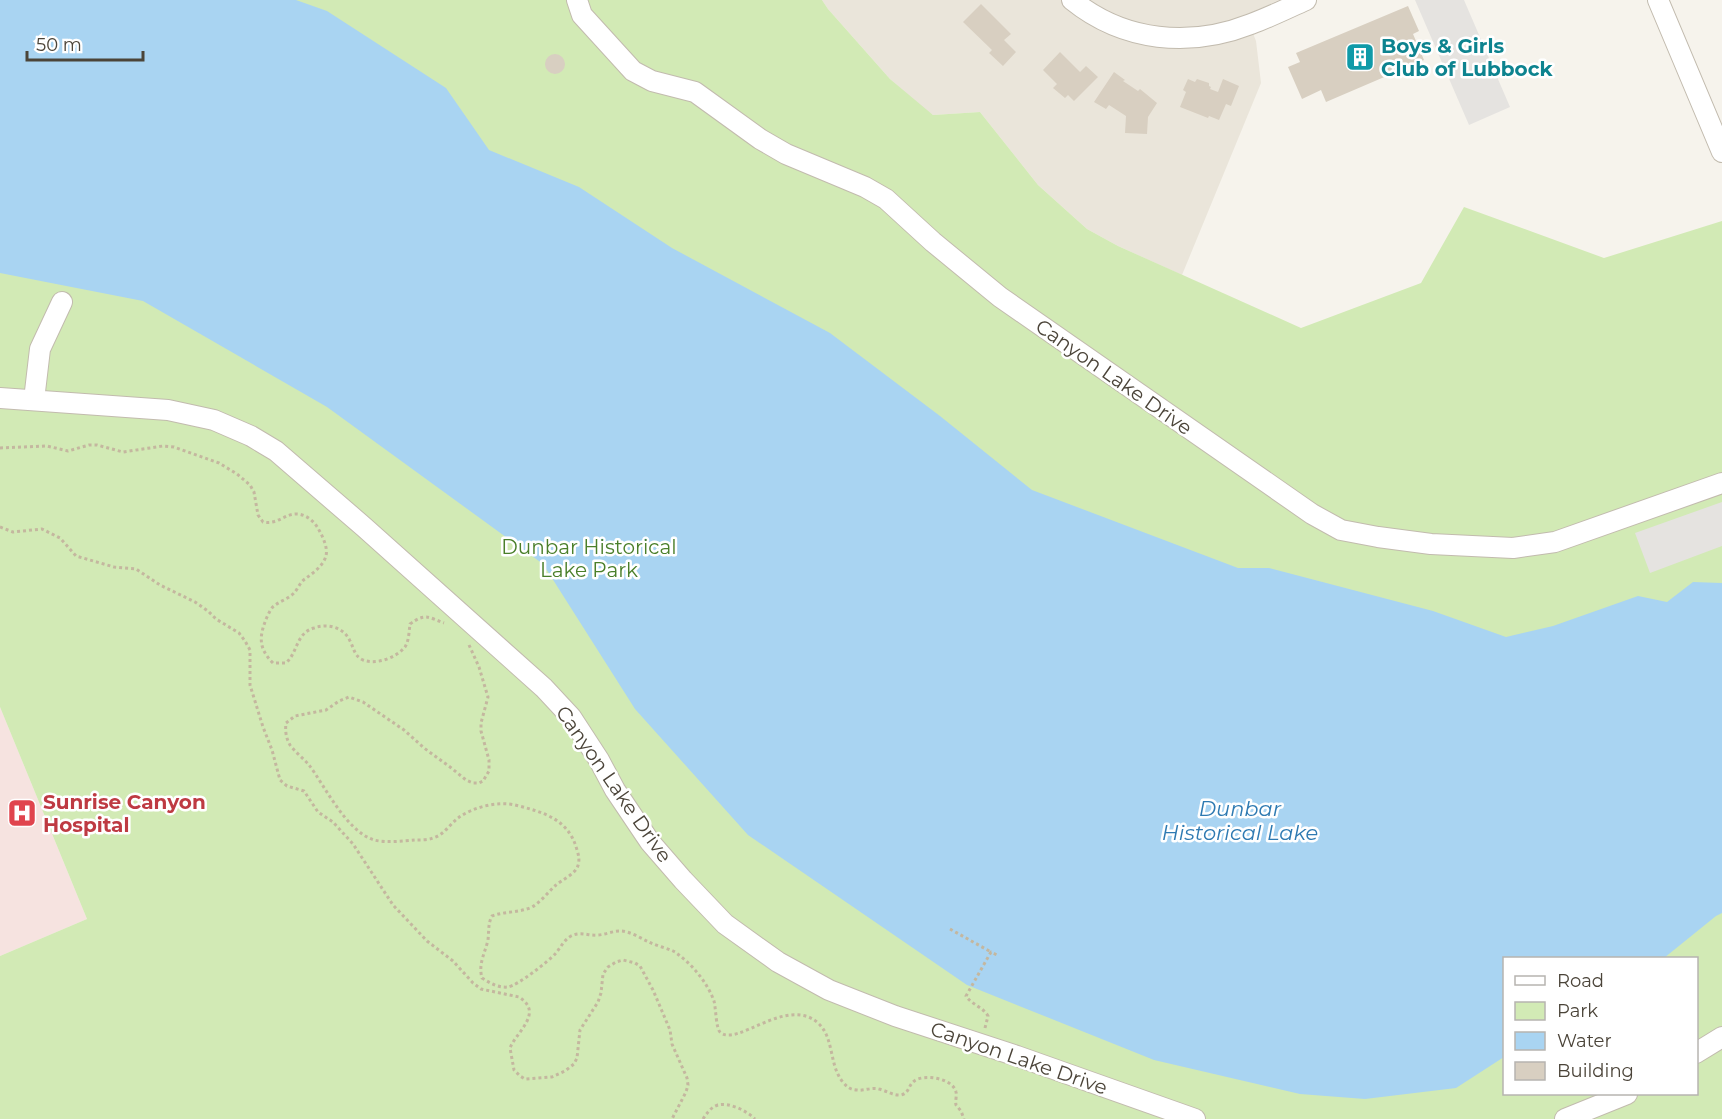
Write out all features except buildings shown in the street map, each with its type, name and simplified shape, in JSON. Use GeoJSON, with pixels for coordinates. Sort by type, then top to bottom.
{"type":"FeatureCollection","features":[{"type":"Feature","properties":{"kind":"street","name":"Canyon Lake Drive"},"geometry":{"type":"LineString","coordinates":[[577,0],[582,15],[633,71],[652,81],[695,93],[760,139],[786,154],[865,187],[886,199],[933,242],[1000,297],[1311,514],[1341,530],[1431,544],[1513,548],[1555,542],[1722,483]]}},
{"type":"Feature","properties":{"kind":"street"},"geometry":{"type":"LineString","coordinates":[[1072,0],[1088,13],[1107,23],[1154,37],[1180,38],[1204,36],[1250,25],[1306,0]]}},
{"type":"Feature","properties":{"kind":"street"},"geometry":{"type":"LineString","coordinates":[[1658,0],[1722,152]]}},
{"type":"Feature","properties":{"kind":"street"},"geometry":{"type":"LineString","coordinates":[[34,400],[40,349],[62,302]]}},
{"type":"Feature","properties":{"kind":"street","name":"Canyon Lake Drive"},"geometry":{"type":"LineString","coordinates":[[0,398],[168,410],[214,420],[251,436],[276,451],[544,688],[571,717],[615,790],[650,842],[725,924],[778,962],[830,990],[895,1016],[1195,1119]]}},
{"type":"Feature","properties":{"kind":"street"},"geometry":{"type":"LineString","coordinates":[[1698,1052],[1722,1036]]}},
{"type":"Feature","properties":{"kind":"street"},"geometry":{"type":"LineString","coordinates":[[1565,1119],[1625,1095]]}},
{"type":"Feature","properties":{"kind":"path"},"geometry":{"type":"LineString","coordinates":[[0,448],[47,446],[68,451],[97,445],[123,452],[174,447],[219,463],[237,474],[250,485],[254,492],[258,515],[263,522],[270,524],[299,514],[310,519],[319,528],[327,554],[323,562],[310,576],[303,579],[293,594],[273,607],[260,636],[267,656],[273,663],[286,663],[291,658],[300,637],[316,627],[327,626],[344,632],[356,655],[362,660],[374,662],[387,660],[405,647],[410,624],[420,617],[426,616],[445,623]]}},
{"type":"Feature","properties":{"kind":"path"},"geometry":{"type":"LineString","coordinates":[[0,527],[13,532],[42,529],[60,538],[76,556],[114,567],[136,569],[160,585],[195,602],[216,619],[239,633],[250,650],[250,685],[280,780],[287,786],[304,791],[318,812],[333,822],[353,844],[393,905],[427,941],[453,961],[481,989],[519,997],[529,1007],[529,1018],[510,1048],[514,1070],[520,1076],[525,1079],[557,1076],[574,1064],[577,1058],[580,1030],[601,993],[603,974],[616,962],[623,960],[640,966],[670,1030],[672,1044],[687,1078],[686,1092],[672,1119]]}},
{"type":"Feature","properties":{"kind":"path"},"geometry":{"type":"LineString","coordinates":[[466,640],[479,668],[488,697],[481,731],[489,760],[489,771],[479,783],[466,780],[404,730],[363,702],[349,697],[326,710],[295,716],[286,723],[285,730],[291,746],[308,764],[327,794],[351,823],[374,840],[433,838],[472,810],[503,804],[542,812],[563,825],[576,845],[579,864],[575,871],[553,887],[534,906],[492,916],[489,921],[488,940],[480,965],[482,978],[507,987],[524,979],[551,958],[571,936],[579,933],[594,936],[622,931],[674,951],[698,974],[714,1001],[718,1029],[721,1033],[727,1035],[743,1032],[787,1015],[797,1013],[806,1016],[820,1024],[824,1030],[836,1070],[849,1088],[858,1091],[875,1088],[901,1095],[913,1081],[920,1078],[927,1076],[939,1079],[950,1083],[954,1088],[956,1105],[964,1119]]}},
{"type":"Feature","properties":{"kind":"path"},"geometry":{"type":"LineString","coordinates":[[950,929],[997,955]]}},
{"type":"Feature","properties":{"kind":"path"},"geometry":{"type":"LineString","coordinates":[[977,1043],[988,1016],[985,1010],[966,996],[991,952]]}},
{"type":"Feature","properties":{"kind":"path"},"geometry":{"type":"LineString","coordinates":[[704,1119],[708,1112],[716,1106],[725,1105],[735,1107],[755,1119]]}},
{"type":"Feature","properties":{"kind":"shaded area"},"geometry":{"type":"Polygon","coordinates":[[[822,0],[1279,0],[1246,15],[1256,41],[1261,83],[1182,275],[1087,229],[1038,185],[980,112],[933,115],[923,108],[890,79],[822,0]]]}},
{"type":"Feature","properties":{"kind":"shaded area"},"geometry":{"type":"Polygon","coordinates":[[[1415,0],[1464,0],[1510,107],[1469,125],[1415,0]]]}},
{"type":"Feature","properties":{"kind":"shaded area"},"geometry":{"type":"Polygon","coordinates":[[[1722,502],[1722,546],[1650,573],[1635,533],[1722,502]]]}},
{"type":"Feature","properties":{"kind":"shaded area","name":"Sunrise Canyon Hospital"},"geometry":{"type":"Polygon","coordinates":[[[0,707],[87,919],[0,956],[0,707]]]}},
{"type":"Feature","properties":{"kind":"green space","name":"Dunbar Historical Lake Park"},"geometry":{"type":"Polygon","coordinates":[[[0,0],[822,0],[890,79],[933,115],[980,112],[1038,185],[1087,229],[1118,246],[1301,328],[1421,283],[1464,207],[1604,258],[1722,221],[1722,1119],[0,1119],[0,956],[87,919],[0,707],[0,0]]]}},
{"type":"Feature","properties":{"kind":"water","name":"Dunbar Historical Lake"},"geometry":{"type":"Polygon","coordinates":[[[0,0],[296,0],[327,11],[446,88],[489,150],[579,187],[672,248],[830,333],[940,416],[1032,490],[1238,568],[1269,568],[1433,611],[1506,637],[1553,626],[1638,596],[1667,602],[1693,582],[1722,583],[1722,913],[1665,957],[1503,957],[1503,1058],[1456,1088],[1365,1099],[1300,1094],[1154,1060],[967,985],[748,835],[635,709],[543,564],[327,407],[143,301],[0,273],[0,0]]]}},
{"type":"Feature","properties":{"kind":"place","name":"Boys & Girls Club of Lubbock"},"geometry":{"type":"Point","coordinates":[1360,57]}},
{"type":"Feature","properties":{"kind":"place","name":"Sunrise Canyon Hospital"},"geometry":{"type":"Point","coordinates":[22,813]}}]}
